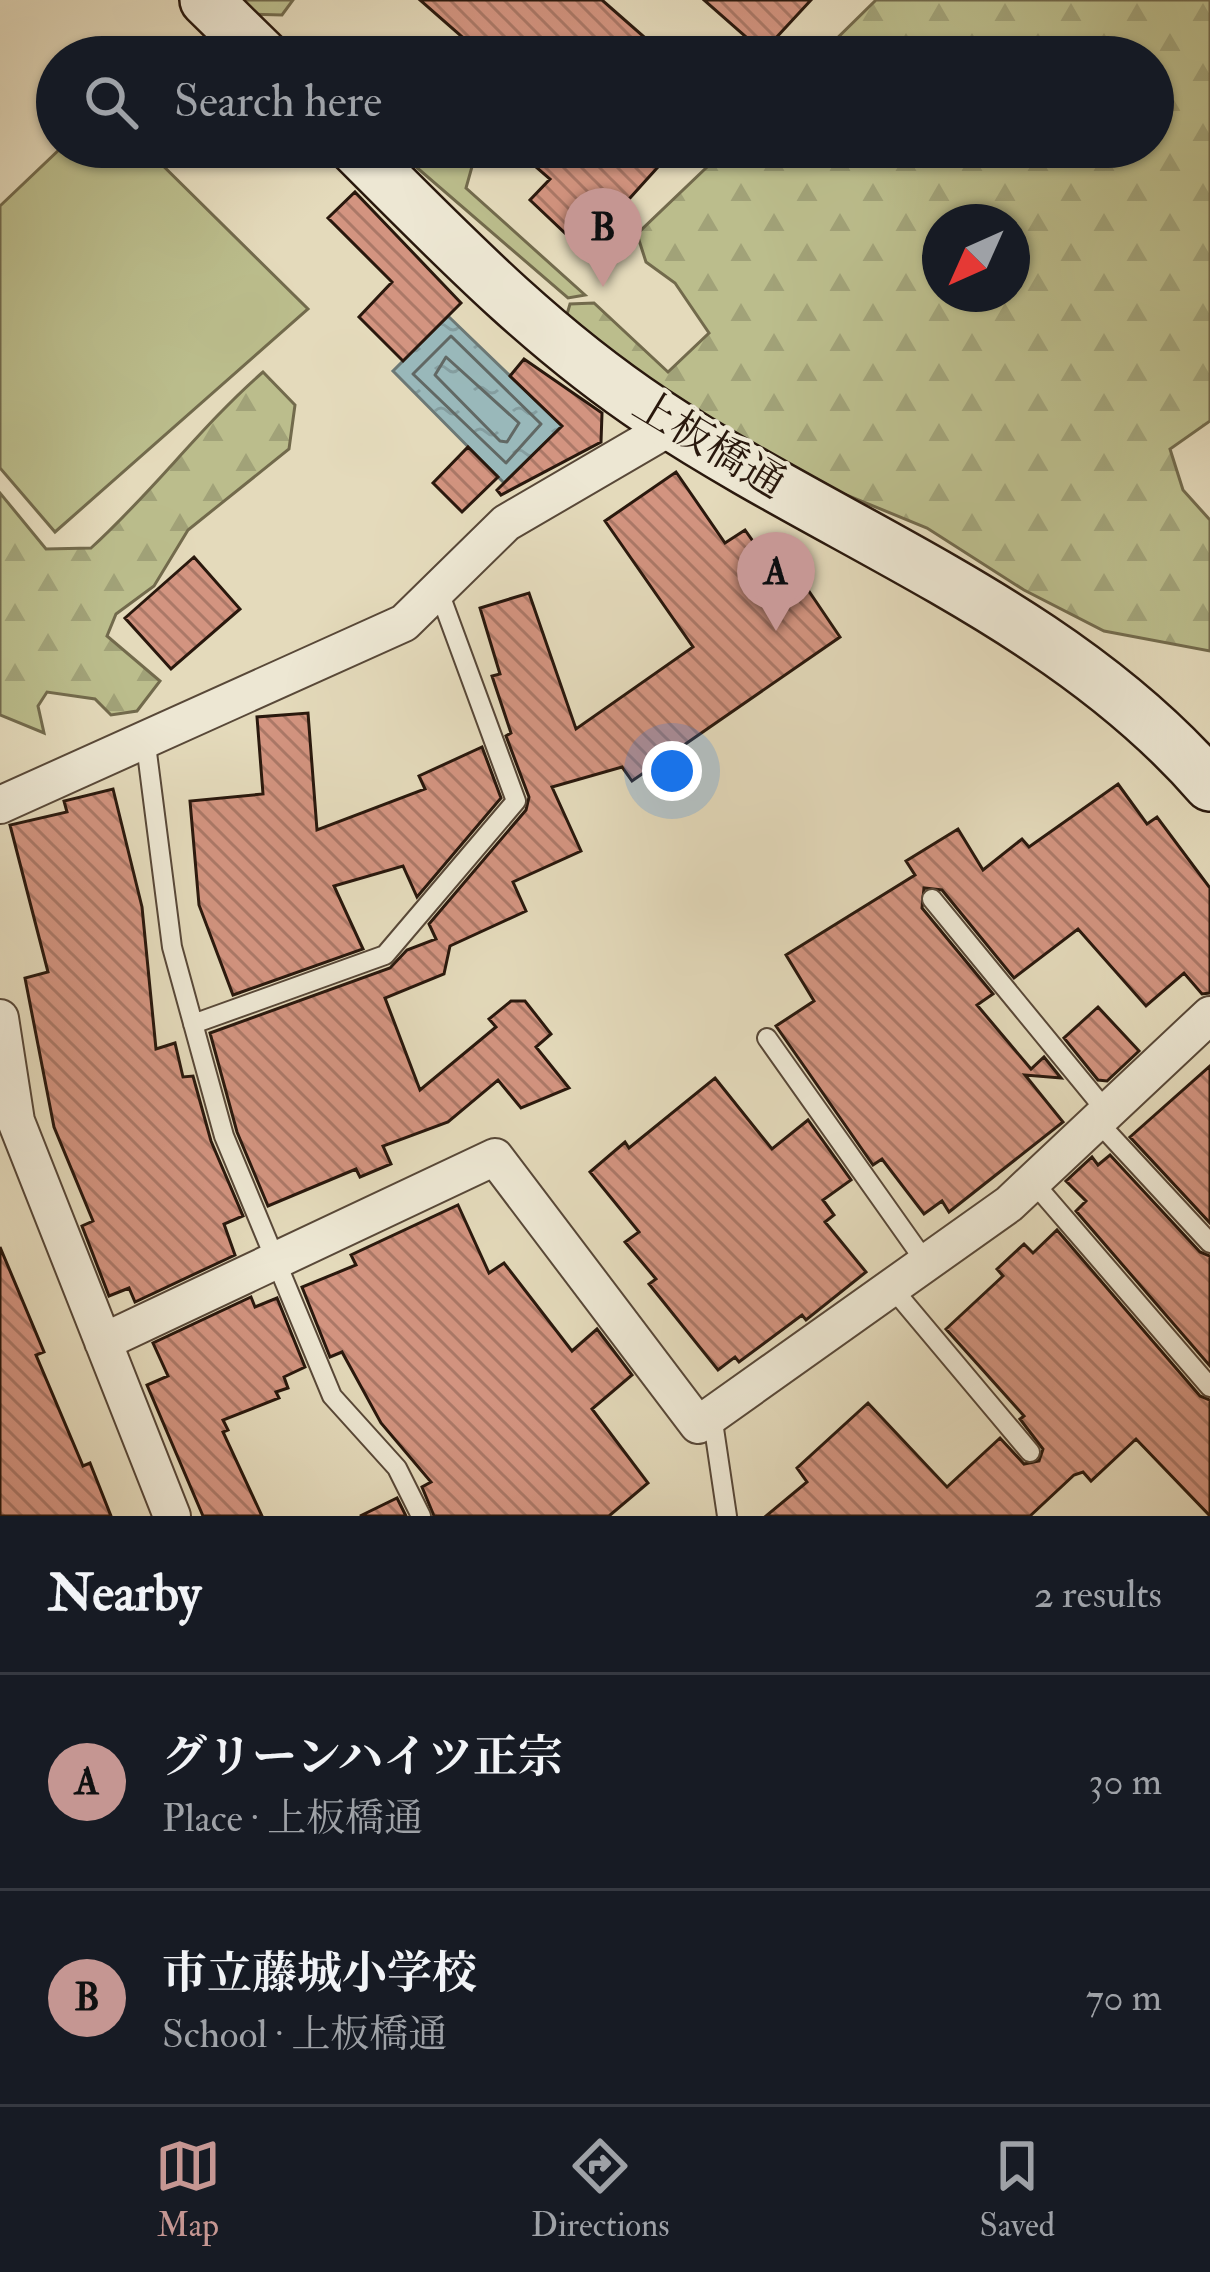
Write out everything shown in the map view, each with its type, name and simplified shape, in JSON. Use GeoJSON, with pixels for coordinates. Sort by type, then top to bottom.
{"type":"FeatureCollection","features":[{"type":"Feature","properties":{"kind":"street"},"geometry":{"type":"LineString","coordinates":[[206,0],[242,36]]}},
{"type":"Feature","properties":{"kind":"street","name":"上板橋通"},"geometry":{"type":"LineString","coordinates":[[375,168],[531,324],[674,425],[1037,637],[1162,729],[1210,785]]}},
{"type":"Feature","properties":{"kind":"street"},"geometry":{"type":"LineString","coordinates":[[0,805],[404,623],[506,523],[674,425]]}},
{"type":"Feature","properties":{"kind":"street"},"geometry":{"type":"LineString","coordinates":[[103,1342],[494,1157],[698,1425],[927,1264],[1033,1182],[1210,1016]]}},
{"type":"Feature","properties":{"kind":"street"},"geometry":{"type":"LineString","coordinates":[[0,1018],[8,1126],[103,1342],[172,1516]]}},
{"type":"Feature","properties":{"kind":"lane"},"geometry":{"type":"LineString","coordinates":[[193,1024],[385,955],[516,801],[438,589]]}},
{"type":"Feature","properties":{"kind":"lane"},"geometry":{"type":"LineString","coordinates":[[145,737],[172,947],[224,1136],[332,1396],[398,1468],[421,1516]]}},
{"type":"Feature","properties":{"kind":"lane"},"geometry":{"type":"LineString","coordinates":[[932,899],[1102,1116],[1210,1243]]}},
{"type":"Feature","properties":{"kind":"lane"},"geometry":{"type":"LineString","coordinates":[[767,1038],[927,1264]]}},
{"type":"Feature","properties":{"kind":"lane"},"geometry":{"type":"LineString","coordinates":[[1033,1182],[1210,1387]]}},
{"type":"Feature","properties":{"kind":"lane"},"geometry":{"type":"LineString","coordinates":[[893,1288],[1030,1452]]}},
{"type":"Feature","properties":{"kind":"lane"},"geometry":{"type":"LineString","coordinates":[[712,1415],[727,1516]]}},
{"type":"Feature","properties":{"kind":"green space"},"geometry":{"type":"Polygon","coordinates":[[[234,0],[293,0],[282,15],[245,14],[234,0]]]}},
{"type":"Feature","properties":{"kind":"green space"},"geometry":{"type":"Polygon","coordinates":[[[876,0],[1210,0],[1210,421],[1170,449],[1183,490],[1210,520],[1210,651],[1104,631],[1024,590],[927,528],[773,465],[565,321],[570,304],[594,303],[668,372],[709,333],[675,283],[646,262],[637,234],[706,168],[1174,168],[1174,36],[839,36],[876,0]]]}},
{"type":"Feature","properties":{"kind":"green space"},"geometry":{"type":"Polygon","coordinates":[[[40,168],[165,168],[308,309],[55,532],[0,468],[0,206],[40,168]]]}},
{"type":"Feature","properties":{"kind":"green space"},"geometry":{"type":"Polygon","coordinates":[[[417,168],[472,168],[466,188],[585,295],[568,298],[417,168]]]}},
{"type":"Feature","properties":{"kind":"green space"},"geometry":{"type":"Polygon","coordinates":[[[263,372],[295,405],[289,449],[188,530],[154,586],[116,614],[107,636],[160,681],[137,711],[111,715],[95,699],[47,692],[38,706],[44,733],[0,715],[0,493],[46,549],[91,548],[263,372]]]}},
{"type":"Feature","properties":{"kind":"water"},"geometry":{"type":"Polygon","coordinates":[[[448,316],[562,426],[504,483],[393,371],[448,316]]]}},
{"type":"Feature","properties":{"kind":"building"},"geometry":{"type":"Polygon","coordinates":[[[420,0],[602,0],[643,36],[461,36],[420,0]]]}},
{"type":"Feature","properties":{"kind":"building"},"geometry":{"type":"Polygon","coordinates":[[[704,0],[811,0],[778,36],[745,36],[704,0]]]}},
{"type":"Feature","properties":{"kind":"building"},"geometry":{"type":"Polygon","coordinates":[[[537,168],[657,168],[583,250],[530,200],[550,179],[537,168]]]}},
{"type":"Feature","properties":{"kind":"building"},"geometry":{"type":"Polygon","coordinates":[[[355,192],[461,303],[403,361],[359,317],[392,282],[328,218],[355,192]]]}},
{"type":"Feature","properties":{"kind":"building"},"geometry":{"type":"Polygon","coordinates":[[[524,359],[602,413],[601,442],[501,495],[497,490],[562,426],[510,376],[524,359]]]}},
{"type":"Feature","properties":{"kind":"building"},"geometry":{"type":"Polygon","coordinates":[[[468,447],[498,477],[462,512],[433,483],[468,447]]]}},
{"type":"Feature","properties":{"kind":"building"},"geometry":{"type":"Polygon","coordinates":[[[676,472],[725,543],[745,530],[784,585],[798,575],[840,637],[632,781],[622,767],[552,787],[581,851],[513,882],[526,911],[450,946],[444,974],[385,998],[420,1090],[496,1027],[489,1019],[511,1001],[525,1001],[551,1034],[536,1047],[569,1088],[521,1108],[498,1080],[448,1122],[383,1146],[391,1164],[360,1177],[356,1169],[268,1206],[237,1132],[210,1033],[390,968],[407,950],[436,939],[429,924],[526,810],[529,797],[506,736],[511,733],[492,676],[500,674],[480,608],[529,593],[576,729],[693,647],[605,521],[676,472]]]}},
{"type":"Feature","properties":{"kind":"building"},"geometry":{"type":"Polygon","coordinates":[[[194,557],[240,609],[171,669],[125,618],[194,557]]]}},
{"type":"Feature","properties":{"kind":"building"},"geometry":{"type":"Polygon","coordinates":[[[308,713],[317,830],[425,789],[419,776],[482,747],[501,798],[417,897],[403,866],[334,886],[363,949],[233,995],[199,905],[190,801],[263,794],[257,717],[308,713]]]}},
{"type":"Feature","properties":{"kind":"building"},"geometry":{"type":"Polygon","coordinates":[[[1118,784],[1147,824],[1157,817],[1210,888],[1210,993],[1202,994],[1184,973],[1146,1006],[1078,929],[1014,978],[942,890],[924,888],[922,908],[993,994],[977,1005],[1031,1069],[1044,1057],[1061,1078],[1025,1075],[1063,1122],[949,1212],[942,1201],[924,1214],[882,1159],[873,1165],[776,1026],[814,1001],[786,955],[915,875],[906,861],[958,829],[983,870],[1022,839],[1029,847],[1118,784]]]}},
{"type":"Feature","properties":{"kind":"building"},"geometry":{"type":"Polygon","coordinates":[[[113,789],[142,907],[156,1049],[175,1043],[183,1077],[193,1076],[211,1141],[243,1216],[224,1224],[235,1255],[135,1302],[129,1288],[109,1296],[82,1226],[93,1221],[54,1127],[25,978],[48,972],[10,825],[67,812],[64,801],[113,789]]]}},
{"type":"Feature","properties":{"kind":"building"},"geometry":{"type":"Polygon","coordinates":[[[1098,1007],[1139,1051],[1107,1081],[1098,1080],[1064,1038],[1098,1007]]]}},
{"type":"Feature","properties":{"kind":"building"},"geometry":{"type":"Polygon","coordinates":[[[1210,1066],[1210,1223],[1130,1137],[1210,1066]]]}},
{"type":"Feature","properties":{"kind":"building"},"geometry":{"type":"Polygon","coordinates":[[[715,1078],[772,1149],[808,1120],[851,1180],[823,1200],[834,1215],[825,1222],[866,1272],[806,1320],[802,1315],[739,1362],[735,1357],[718,1370],[649,1284],[656,1279],[625,1242],[639,1232],[590,1172],[625,1142],[629,1148],[715,1078]]]}},
{"type":"Feature","properties":{"kind":"building"},"geometry":{"type":"Polygon","coordinates":[[[1110,1155],[1200,1252],[1210,1256],[1210,1366],[1076,1211],[1086,1201],[1066,1181],[1092,1157],[1098,1165],[1110,1155]]]}},
{"type":"Feature","properties":{"kind":"building"},"geometry":{"type":"Polygon","coordinates":[[[458,1205],[489,1273],[504,1263],[572,1351],[597,1329],[632,1375],[592,1409],[648,1483],[609,1516],[434,1516],[422,1487],[431,1482],[381,1423],[342,1352],[330,1357],[302,1287],[356,1265],[351,1255],[458,1205]]]}},
{"type":"Feature","properties":{"kind":"building"},"geometry":{"type":"Polygon","coordinates":[[[1057,1230],[1200,1396],[1210,1400],[1210,1516],[1136,1439],[1091,1481],[1083,1472],[1074,1475],[1030,1516],[766,1516],[807,1482],[797,1468],[868,1403],[947,1487],[1000,1438],[1024,1464],[1039,1461],[1043,1449],[1020,1419],[1024,1416],[946,1329],[1003,1276],[997,1269],[1024,1244],[1033,1253],[1057,1230]]]}},
{"type":"Feature","properties":{"kind":"building"},"geometry":{"type":"Polygon","coordinates":[[[0,1247],[44,1352],[36,1355],[83,1466],[90,1463],[111,1516],[0,1516],[0,1247]]]}},
{"type":"Feature","properties":{"kind":"building"},"geometry":{"type":"Polygon","coordinates":[[[251,1297],[255,1307],[277,1298],[305,1367],[284,1377],[288,1388],[276,1392],[279,1398],[223,1420],[228,1430],[223,1432],[262,1516],[203,1516],[147,1385],[168,1376],[153,1343],[251,1297]]]}},
{"type":"Feature","properties":{"kind":"building"},"geometry":{"type":"Polygon","coordinates":[[[397,1498],[406,1516],[360,1516],[397,1498]]]}},
{"type":"Feature","properties":{"kind":"place","name":"市立藤城小学校"},"geometry":{"type":"Point","coordinates":[603,287]}},
{"type":"Feature","properties":{"kind":"place","name":"グリーンハイツ正宗"},"geometry":{"type":"Point","coordinates":[776,631]}}]}
